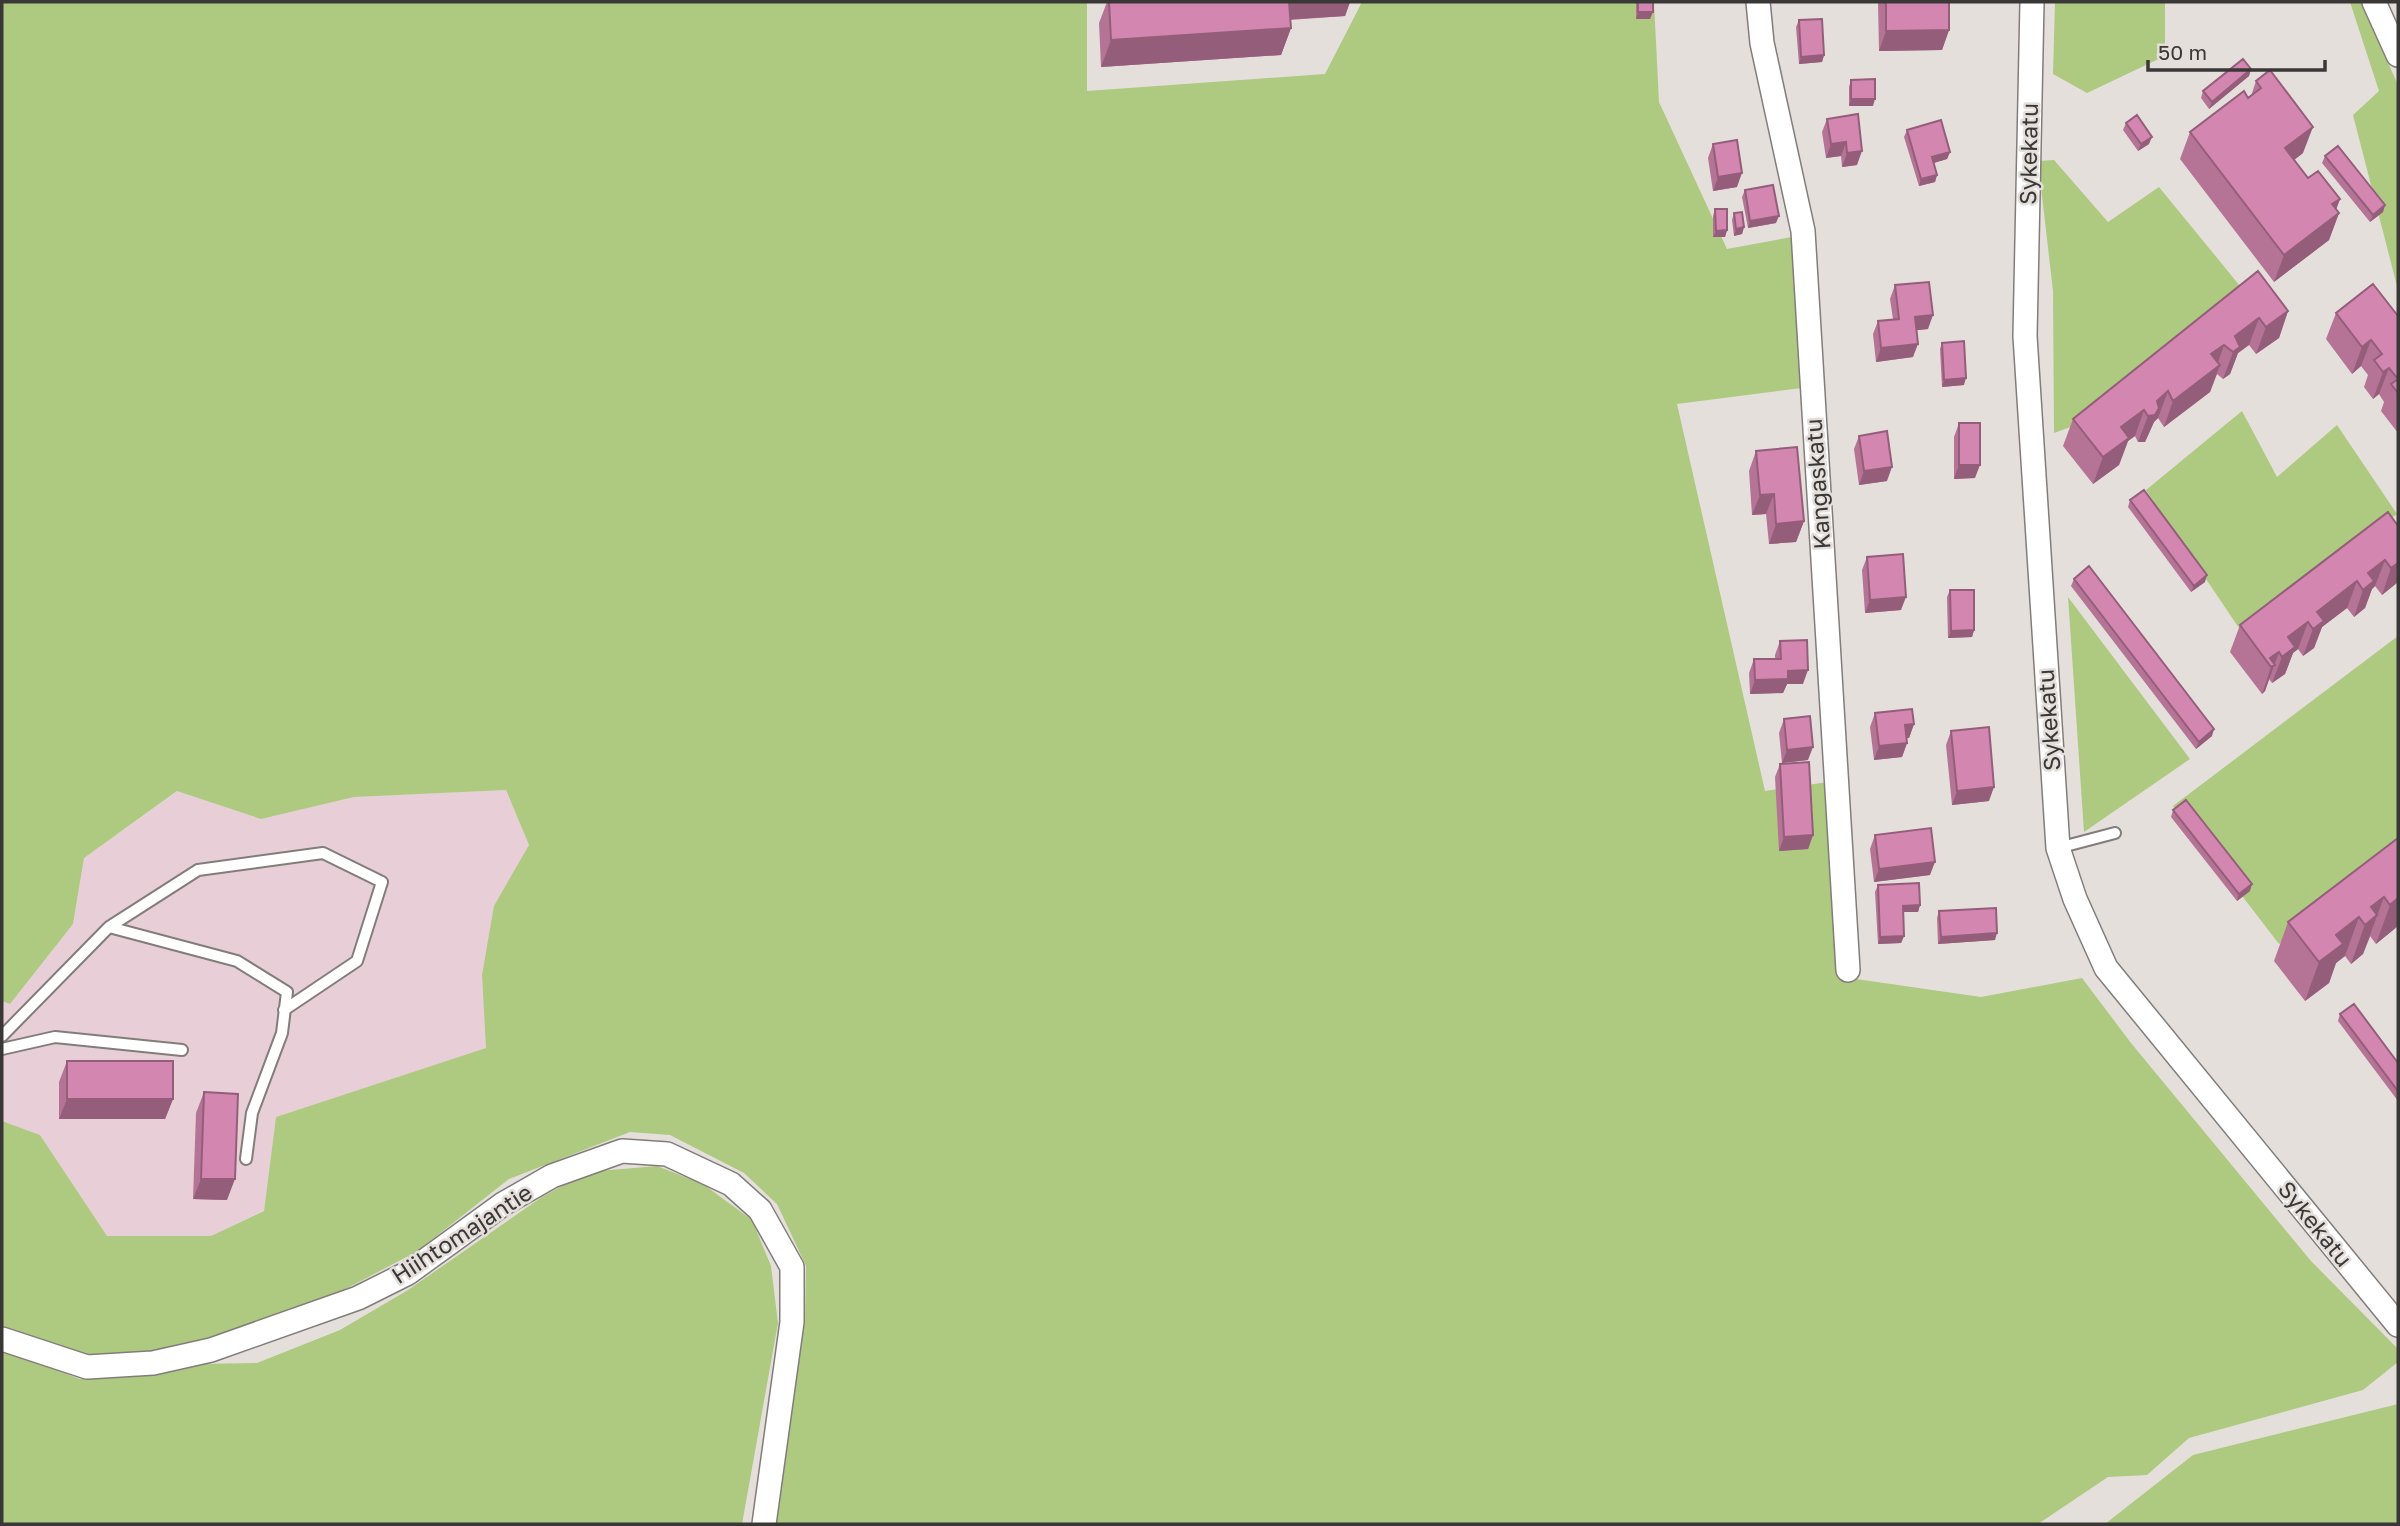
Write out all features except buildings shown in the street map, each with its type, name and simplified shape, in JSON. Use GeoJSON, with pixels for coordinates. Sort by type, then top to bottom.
{"type":"FeatureCollection","features":[{"type":"Feature","properties":{"kind":"street","name":"Kangaskatu"},"geometry":{"type":"LineString","coordinates":[[1758,2],[1762,43],[1803,231],[1848,970]]}},
{"type":"Feature","properties":{"kind":"street","name":"Sykekatu"},"geometry":{"type":"LineString","coordinates":[[2032,2],[2025,337],[2058,848],[2075,900],[2106,968],[2398,1325]]}},
{"type":"Feature","properties":{"kind":"street"},"geometry":{"type":"LineString","coordinates":[[2374,2],[2398,55]]}},
{"type":"Feature","properties":{"kind":"street","name":"Hiihtomajantie"},"geometry":{"type":"LineString","coordinates":[[2,1339],[87,1367],[153,1363],[211,1350],[358,1298],[408,1273],[503,1204],[552,1175],[622,1152],[667,1154],[731,1184],[760,1210],[792,1267],[792,1322],[764,1524]]}},
{"type":"Feature","properties":{"kind":"lane"},"geometry":{"type":"LineString","coordinates":[[2058,848],[2115,833]]}},
{"type":"Feature","properties":{"kind":"lane"},"geometry":{"type":"LineString","coordinates":[[2,1036],[109,928],[198,870],[323,853],[382,882],[356,961],[284,1010]]}},
{"type":"Feature","properties":{"kind":"lane"},"geometry":{"type":"LineString","coordinates":[[109,928],[237,961],[287,992],[282,1033],[252,1113],[246,1159]]}},
{"type":"Feature","properties":{"kind":"lane"},"geometry":{"type":"LineString","coordinates":[[2,1049],[55,1037],[182,1050]]}},
{"type":"Feature","properties":{"kind":"shaded area"},"geometry":{"type":"Polygon","coordinates":[[[506,790],[529,845],[482,975],[486,1048],[276,1117],[264,1210],[211,1236],[107,1236],[40,1135],[2,1121],[2,1001],[10,1004],[73,924],[84,858],[178,791],[261,819],[354,797],[506,790]]]}},
{"type":"Feature","properties":{"kind":"green space"},"geometry":{"type":"Polygon","coordinates":[[[2,2],[1087,2],[1087,91],[1325,74],[1362,2],[1654,2],[1659,102],[1727,249],[1792,237],[1802,388],[1677,404],[1765,791],[1828,782],[1849,978],[1981,997],[2082,978],[2131,1043],[2311,1261],[2398,1349],[2398,1362],[2363,1390],[2189,1438],[2147,1475],[2108,1477],[2038,1524],[772,1524],[805,1320],[806,1266],[777,1204],[744,1173],[670,1135],[630,1132],[509,1179],[416,1252],[336,1294],[153,1357],[89,1360],[2,1331],[2,1121],[40,1135],[107,1236],[211,1236],[264,1211],[276,1117],[486,1048],[482,975],[494,906],[529,845],[506,790],[354,797],[261,819],[177,791],[84,858],[73,924],[10,1004],[2,1001],[2,2]]]}},
{"type":"Feature","properties":{"kind":"green space"},"geometry":{"type":"Polygon","coordinates":[[[2055,2],[2165,2],[2165,56],[2087,93],[2053,74],[2055,2]]]}},
{"type":"Feature","properties":{"kind":"green space"},"geometry":{"type":"Polygon","coordinates":[[[2350,2],[2361,2],[2398,85],[2398,290],[2353,115],[2379,91],[2350,2]]]}},
{"type":"Feature","properties":{"kind":"green space"},"geometry":{"type":"Polygon","coordinates":[[[2054,160],[2108,222],[2159,187],[2240,286],[2087,421],[2054,433],[2053,291],[2038,161],[2054,160]]]}},
{"type":"Feature","properties":{"kind":"green space"},"geometry":{"type":"Polygon","coordinates":[[[2242,411],[2277,477],[2337,425],[2397,514],[2241,631],[2146,490],[2242,411]]]}},
{"type":"Feature","properties":{"kind":"green space"},"geometry":{"type":"Polygon","coordinates":[[[2068,597],[2190,759],[2084,832],[2068,597]]]}},
{"type":"Feature","properties":{"kind":"green space"},"geometry":{"type":"Polygon","coordinates":[[[2398,636],[2398,855],[2279,944],[2173,806],[2398,636]]]}},
{"type":"Feature","properties":{"kind":"green space"},"geometry":{"type":"Polygon","coordinates":[[[657,1166],[703,1184],[752,1220],[771,1266],[778,1323],[742,1524],[2,1524],[2,1350],[80,1379],[156,1374],[199,1364],[257,1363],[340,1330],[408,1290],[542,1197],[587,1172],[657,1166]]]}},
{"type":"Feature","properties":{"kind":"green space"},"geometry":{"type":"Polygon","coordinates":[[[2398,1404],[2398,1524],[2105,1524],[2193,1455],[2398,1404]]]}}]}
